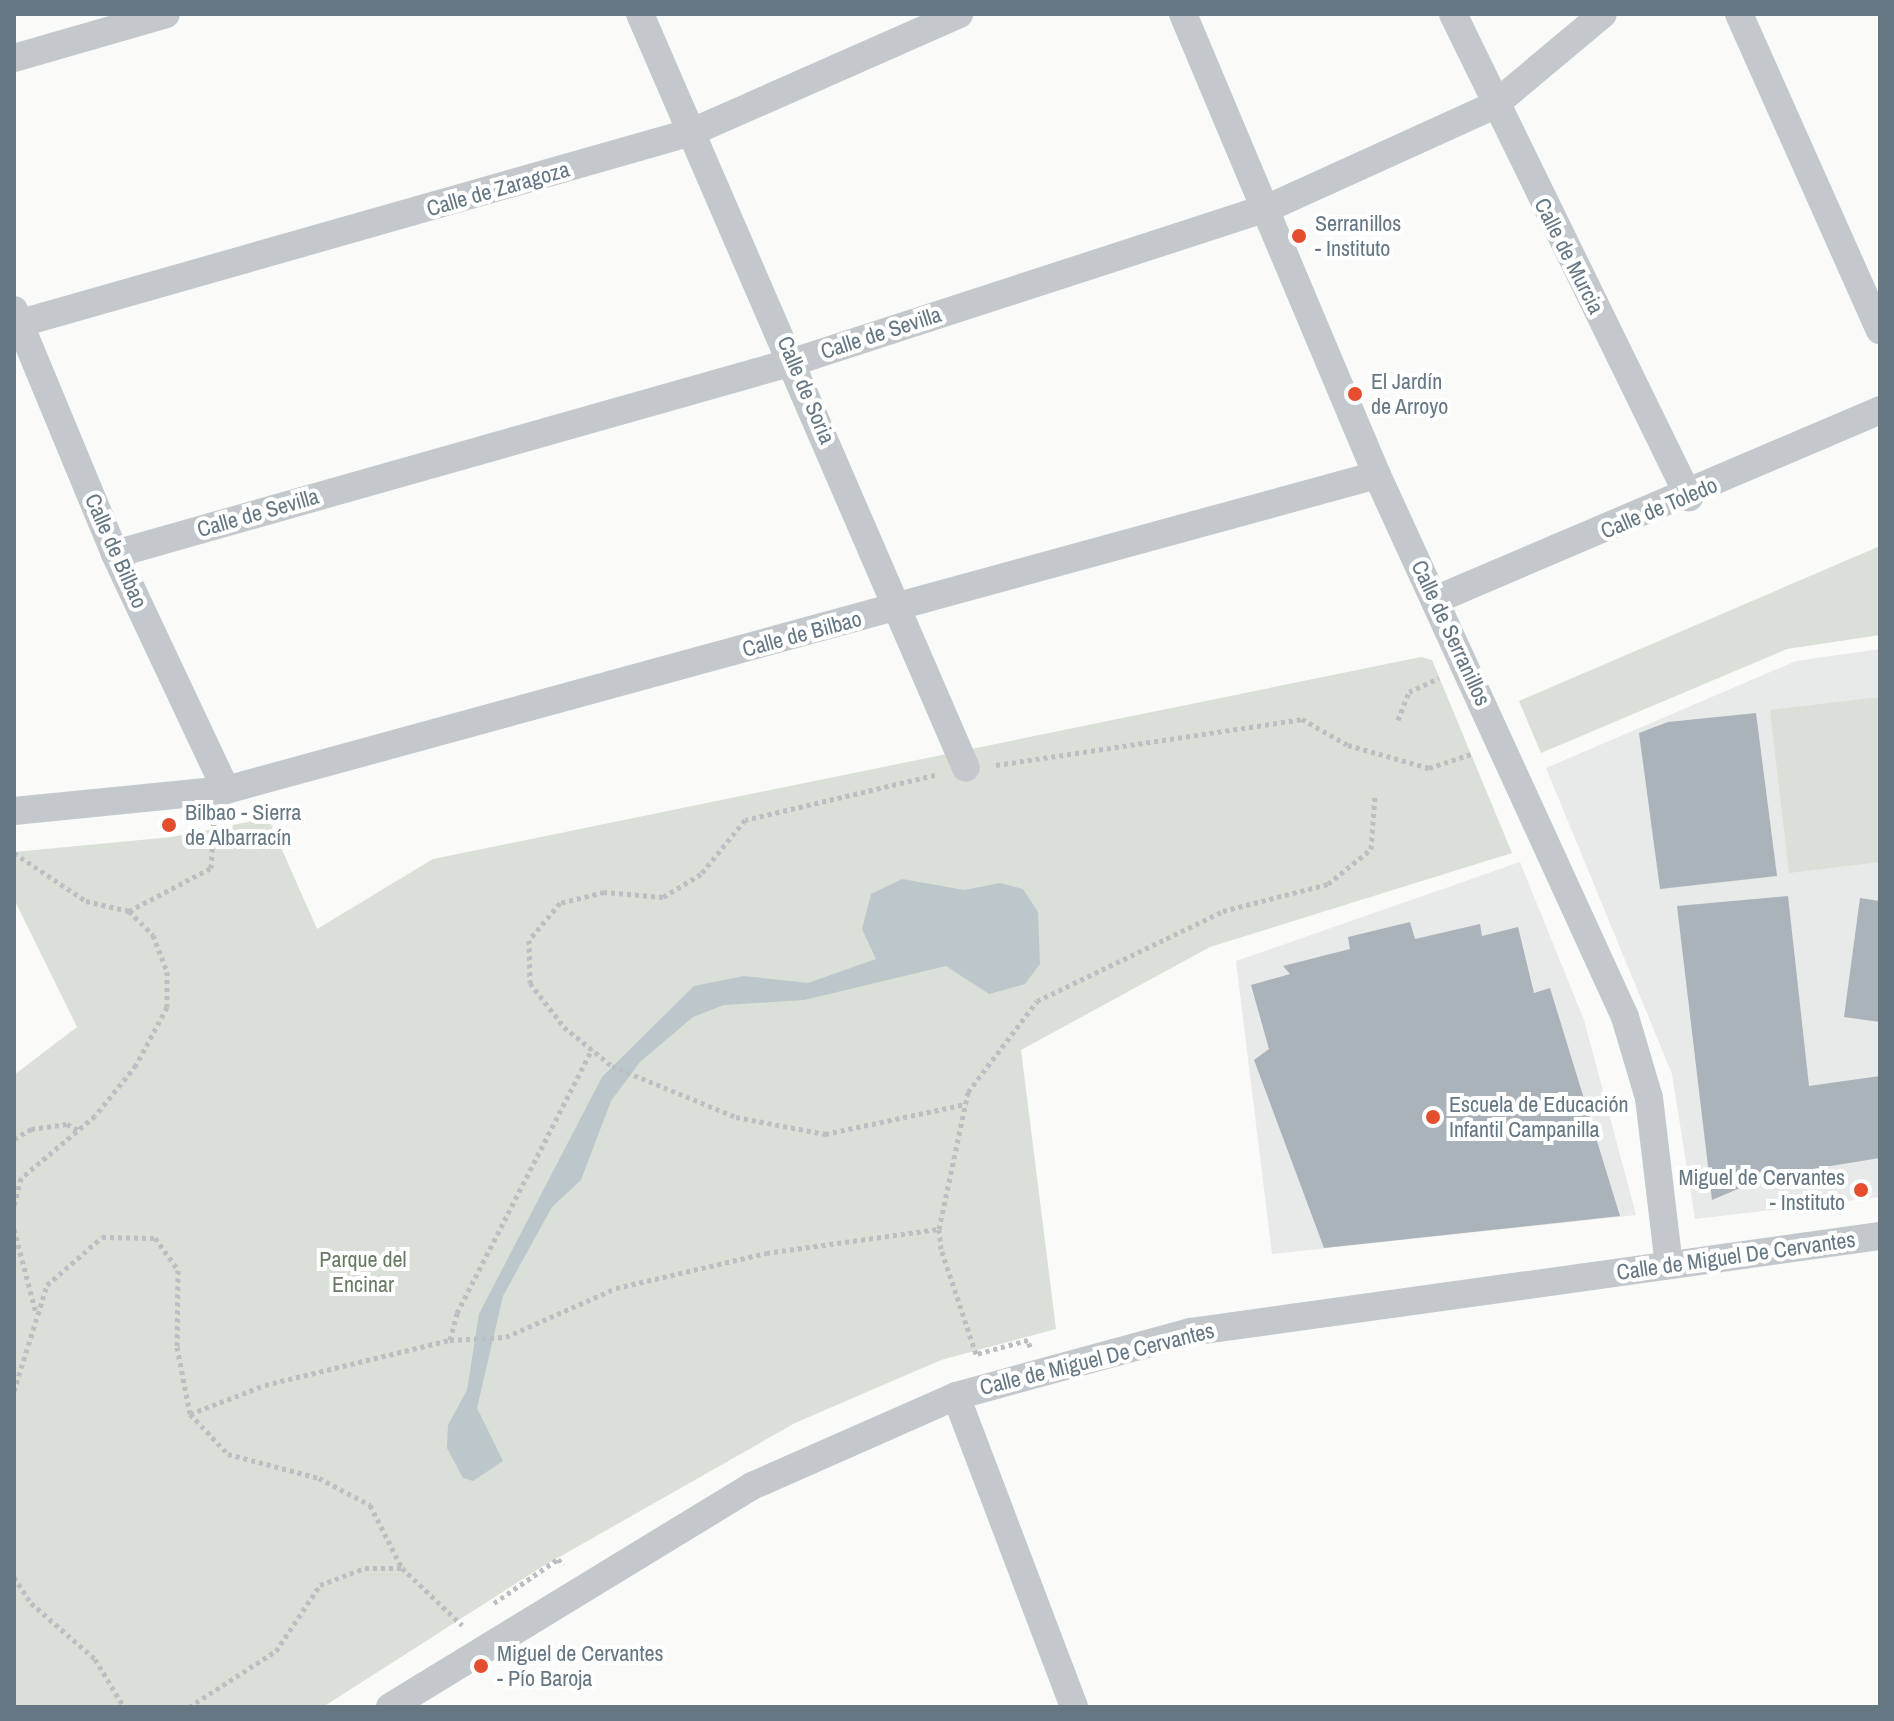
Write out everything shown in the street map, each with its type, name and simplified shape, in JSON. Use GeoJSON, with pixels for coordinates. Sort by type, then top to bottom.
{"type":"FeatureCollection","features":[{"type":"Feature","properties":{"kind":"street"},"geometry":{"type":"LineString","coordinates":[[14,58],[166,14]]}},
{"type":"Feature","properties":{"kind":"street","name":"Calle de Soria"},"geometry":{"type":"LineString","coordinates":[[640,14],[796,361],[966,768]]}},
{"type":"Feature","properties":{"kind":"street","name":"Calle de Zaragoza"},"geometry":{"type":"LineString","coordinates":[[18,316],[692,132],[959,14]]}},
{"type":"Feature","properties":{"kind":"street","name":"Calle de Serranillos"},"geometry":{"type":"LineString","coordinates":[[1183,14],[1270,207],[1377,475],[1625,1017],[1649,1098],[1669,1265]]}},
{"type":"Feature","properties":{"kind":"street","name":"Calle de Murcia"},"geometry":{"type":"LineString","coordinates":[[1453,14],[1493,106],[1689,497]]}},
{"type":"Feature","properties":{"kind":"street","name":"Calle de Sevilla"},"geometry":{"type":"LineString","coordinates":[[115,554],[796,361],[1270,207],[1493,106],[1603,14]]}},
{"type":"Feature","properties":{"kind":"street"},"geometry":{"type":"LineString","coordinates":[[1739,14],[1880,330]]}},
{"type":"Feature","properties":{"kind":"street","name":"Calle de Bilbao"},"geometry":{"type":"LineString","coordinates":[[18,316],[115,554],[218,791]]}},
{"type":"Feature","properties":{"kind":"street","name":"Calle de Toledo"},"geometry":{"type":"LineString","coordinates":[[1435,600],[1689,497],[1880,410]]}},
{"type":"Feature","properties":{"kind":"street","name":"Calle de Bilbao"},"geometry":{"type":"LineString","coordinates":[[14,811],[218,791],[897,609],[1377,475]]}},
{"type":"Feature","properties":{"kind":"street","name":"Calle de Miguel De Cervantes"},"geometry":{"type":"LineString","coordinates":[[390,1707],[580,1588],[752,1486],[956,1396],[1037,1371],[1190,1332],[1880,1236]]}},
{"type":"Feature","properties":{"kind":"street"},"geometry":{"type":"LineString","coordinates":[[956,1396],[1074,1707]]}},
{"type":"Feature","properties":{"kind":"path"},"geometry":{"type":"LineString","coordinates":[[1398,720],[1409,692],[1466,667]]}},
{"type":"Feature","properties":{"kind":"path"},"geometry":{"type":"LineString","coordinates":[[966,1104],[825,1134],[736,1117],[612,1066],[592,1049],[530,983],[529,940],[560,903],[604,892],[663,897],[701,874],[745,820],[966,768],[1302,719],[1348,745],[1429,768],[1502,744]]}},
{"type":"Feature","properties":{"kind":"path"},"geometry":{"type":"LineString","coordinates":[[129,911],[211,868],[218,846],[218,791]]}},
{"type":"Feature","properties":{"kind":"path"},"geometry":{"type":"LineString","coordinates":[[1037,1371],[1028,1340],[976,1354],[939,1229],[966,1104],[1037,1001],[1223,911],[1328,884],[1371,849],[1375,794]]}},
{"type":"Feature","properties":{"kind":"path"},"geometry":{"type":"LineString","coordinates":[[14,853],[86,901],[129,911],[153,935],[167,972],[167,1007],[136,1065],[78,1130],[21,1178],[14,1207]]}},
{"type":"Feature","properties":{"kind":"path"},"geometry":{"type":"LineString","coordinates":[[450,1340],[457,1313],[592,1049]]}},
{"type":"Feature","properties":{"kind":"path"},"geometry":{"type":"LineString","coordinates":[[14,1139],[55,1126],[78,1130]]}},
{"type":"Feature","properties":{"kind":"path"},"geometry":{"type":"LineString","coordinates":[[14,1229],[37,1314]]}},
{"type":"Feature","properties":{"kind":"path"},"geometry":{"type":"LineString","coordinates":[[190,1414],[265,1385],[450,1340],[506,1337],[616,1288],[766,1253],[939,1229]]}},
{"type":"Feature","properties":{"kind":"path"},"geometry":{"type":"LineString","coordinates":[[14,1391],[47,1285],[102,1237],[155,1238],[178,1270],[177,1347],[190,1414],[228,1454],[319,1478],[370,1505],[402,1568],[460,1626],[472,1618]]}},
{"type":"Feature","properties":{"kind":"path"},"geometry":{"type":"LineString","coordinates":[[485,1609],[558,1559],[580,1588]]}},
{"type":"Feature","properties":{"kind":"path"},"geometry":{"type":"LineString","coordinates":[[189,1707],[276,1651],[320,1585],[365,1568],[402,1568]]}},
{"type":"Feature","properties":{"kind":"path"},"geometry":{"type":"LineString","coordinates":[[14,1577],[31,1603],[95,1659],[124,1707]]}},
{"type":"Feature","properties":{"kind":"shaded area"},"geometry":{"type":"Polygon","coordinates":[[[1880,649],[1880,1197],[1695,1219],[1672,1074],[1546,768],[1796,661],[1880,649]]]}},
{"type":"Feature","properties":{"kind":"shaded area","name":"Escuela de Educación Infantil Campanilla"},"geometry":{"type":"Polygon","coordinates":[[[1520,862],[1584,1020],[1636,1215],[1272,1254],[1236,961],[1520,862]]]}},
{"type":"Feature","properties":{"kind":"shaded area"},"geometry":{"type":"Polygon","coordinates":[[[902,879],[964,890],[1000,883],[1023,889],[1038,912],[1040,964],[1025,984],[989,994],[946,966],[804,1000],[724,1005],[693,1017],[640,1062],[611,1101],[581,1180],[552,1207],[503,1296],[477,1408],[503,1461],[473,1481],[463,1478],[447,1448],[448,1425],[467,1390],[479,1314],[602,1077],[694,986],[744,976],[808,983],[876,959],[862,929],[871,894],[902,879]]]}},
{"type":"Feature","properties":{"kind":"green space"},"geometry":{"type":"Polygon","coordinates":[[[1880,546],[1880,635],[1787,649],[1541,753],[1519,701],[1880,546]]]}},
{"type":"Feature","properties":{"kind":"green space","name":"Parque del Encinar"},"geometry":{"type":"Polygon","coordinates":[[[1421,657],[1432,660],[1512,853],[1210,947],[1021,1050],[1056,1329],[941,1360],[795,1423],[540,1568],[323,1707],[14,1707],[14,1075],[77,1027],[14,899],[14,852],[172,837],[268,818],[317,929],[433,859],[1421,657]]]}},
{"type":"Feature","properties":{"kind":"green space"},"geometry":{"type":"Polygon","coordinates":[[[1880,697],[1880,862],[1789,873],[1770,710],[1880,697]]]}},
{"type":"Feature","properties":{"kind":"building"},"geometry":{"type":"Polygon","coordinates":[[[1756,713],[1777,876],[1660,889],[1639,733],[1668,722],[1756,713]]]}},
{"type":"Feature","properties":{"kind":"building"},"geometry":{"type":"Polygon","coordinates":[[[1788,896],[1809,1086],[1880,1076],[1880,1158],[1768,1176],[1712,1200],[1677,906],[1788,896]]]}},
{"type":"Feature","properties":{"kind":"building"},"geometry":{"type":"Polygon","coordinates":[[[1860,898],[1880,901],[1880,1022],[1844,1017],[1860,898]]]}},
{"type":"Feature","properties":{"kind":"building","name":"Escuela de Educación Infantil Campanilla"},"geometry":{"type":"Polygon","coordinates":[[[1410,922],[1415,939],[1480,924],[1482,936],[1518,927],[1534,993],[1550,988],[1620,1216],[1324,1248],[1254,1060],[1269,1049],[1251,985],[1290,974],[1283,966],[1350,949],[1348,937],[1410,922]]]}},
{"type":"Feature","properties":{"kind":"place","name":"Serranillos - Instituto"},"geometry":{"type":"Point","coordinates":[1299,236]}},
{"type":"Feature","properties":{"kind":"place","name":"El Jardín de Arroyo"},"geometry":{"type":"Point","coordinates":[1355,394]}},
{"type":"Feature","properties":{"kind":"place","name":"Bilbao - Sierra de Albarracín"},"geometry":{"type":"Point","coordinates":[169,825]}},
{"type":"Feature","properties":{"kind":"place","name":"Escuela de Educación Infantil Campanilla"},"geometry":{"type":"Point","coordinates":[1433,1117]}},
{"type":"Feature","properties":{"kind":"place","name":"Miguel de Cervantes - Instituto"},"geometry":{"type":"Point","coordinates":[1861,1190]}},
{"type":"Feature","properties":{"kind":"place","name":"Miguel de Cervantes - Pío Baroja"},"geometry":{"type":"Point","coordinates":[481,1666]}}]}
